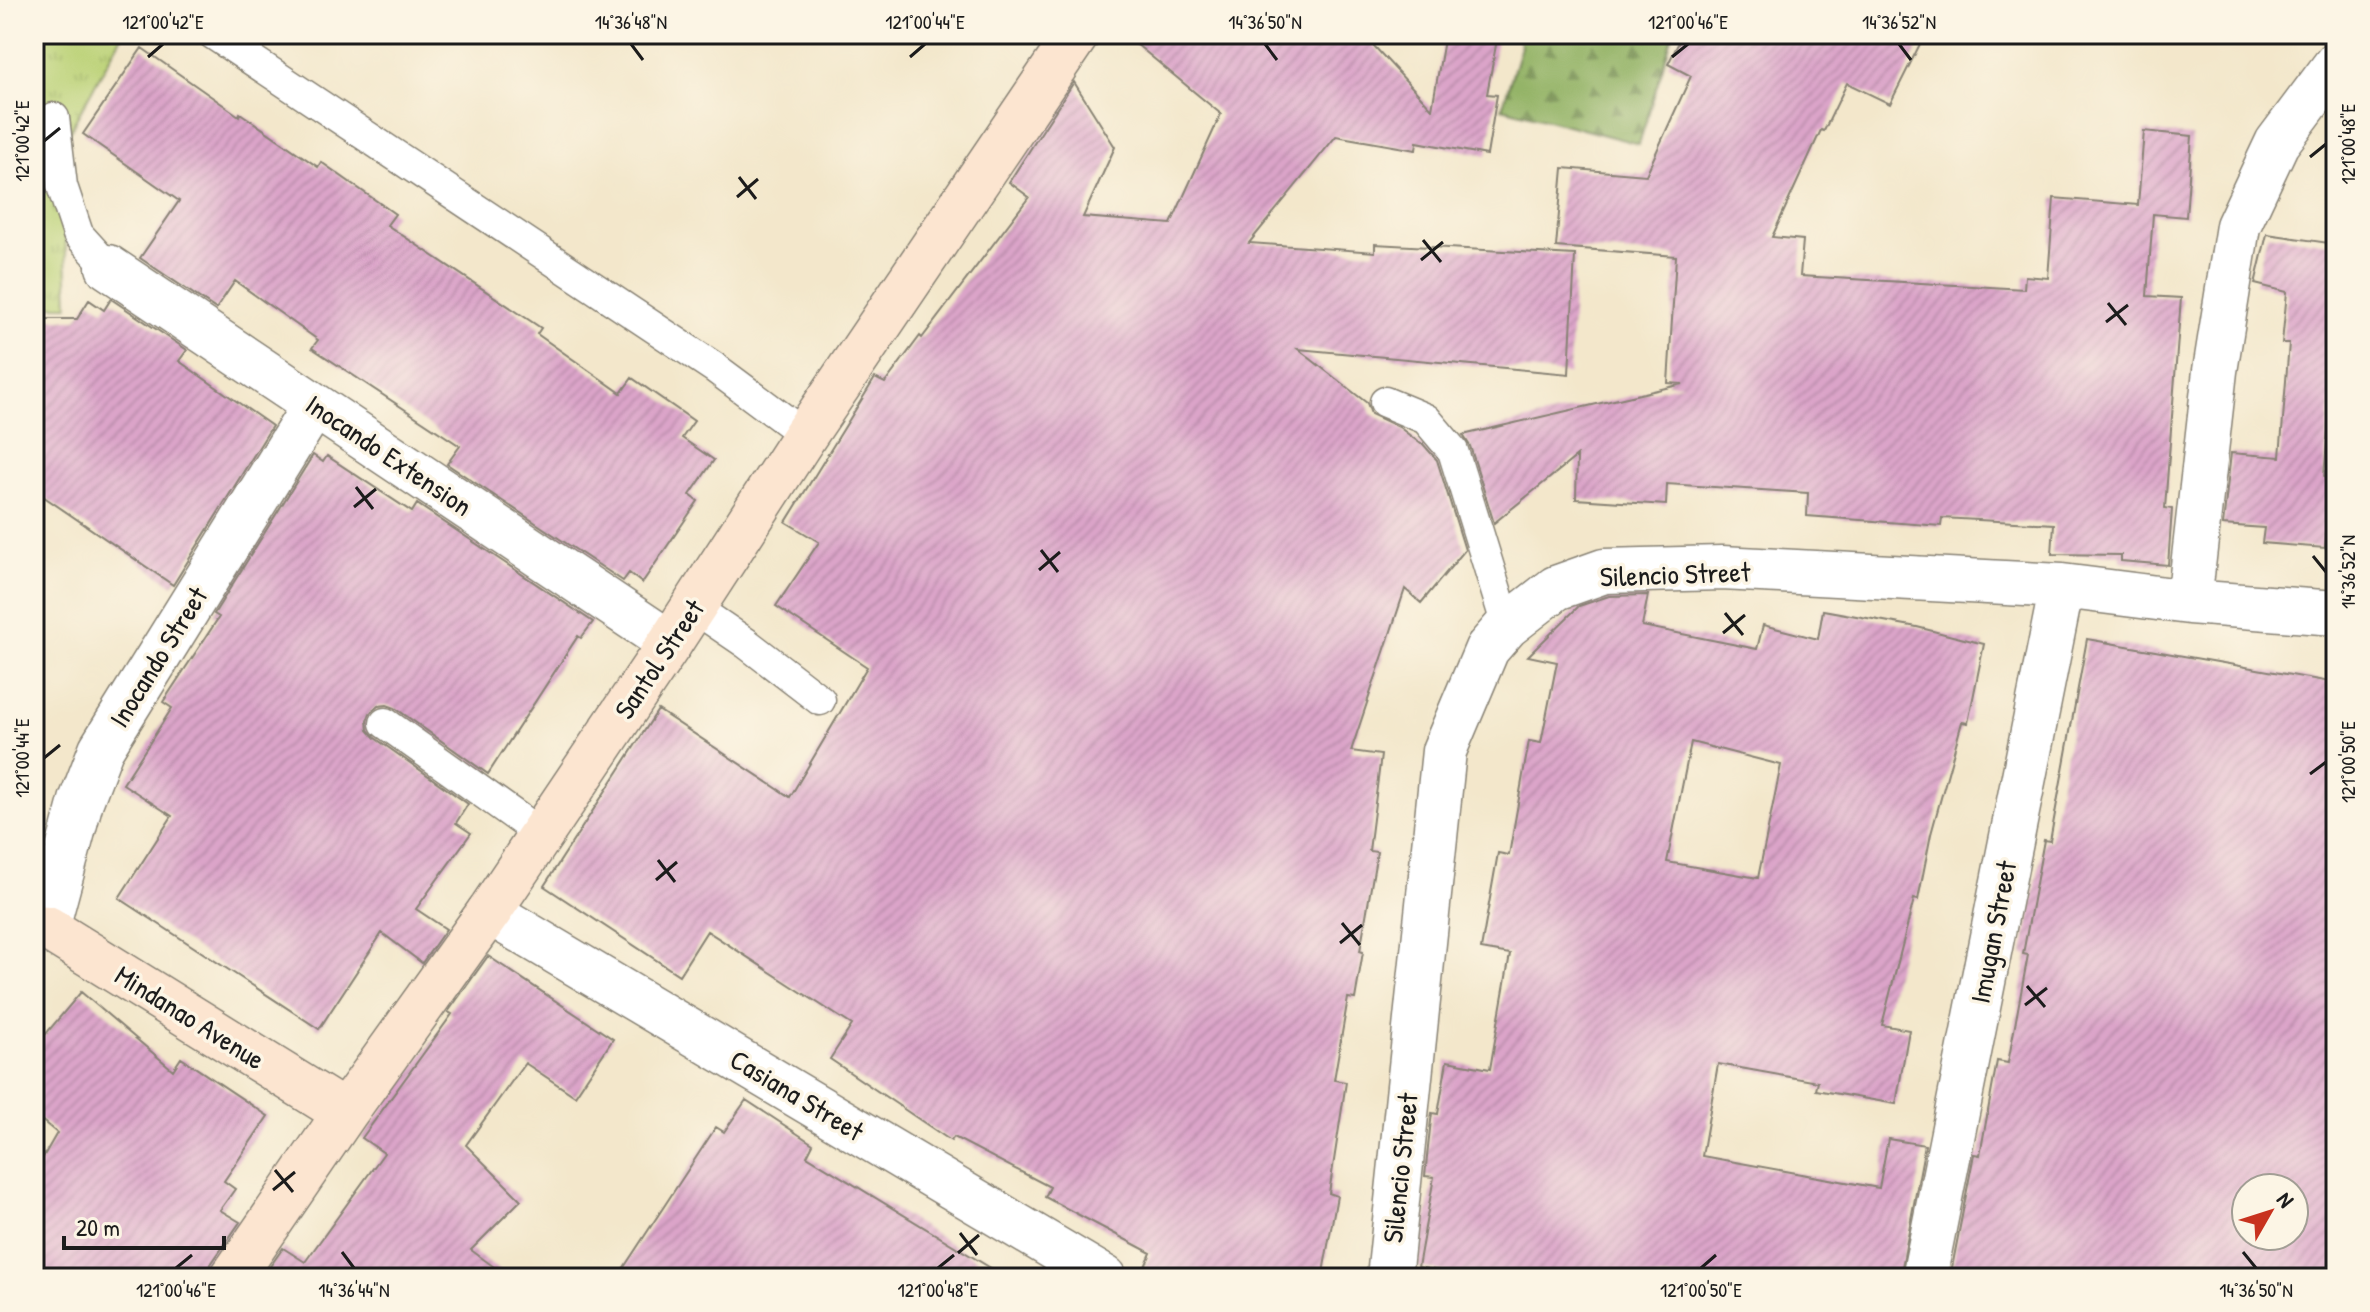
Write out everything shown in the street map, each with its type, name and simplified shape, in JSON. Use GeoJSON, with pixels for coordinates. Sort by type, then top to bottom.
{"type":"FeatureCollection","features":[{"type":"Feature","properties":{"kind":"street","name":"Santol Street"},"geometry":{"type":"LineString","coordinates":[[232,1278],[542,835],[805,435],[1077,34]]}},
{"type":"Feature","properties":{"kind":"street"},"geometry":{"type":"LineString","coordinates":[[2189,602],[2215,371],[2238,226],[2277,143],[2336,64]]}},
{"type":"Feature","properties":{"kind":"street","name":"Inocando Extension"},"geometry":{"type":"LineString","coordinates":[[108,267],[314,406],[682,625]]}},
{"type":"Feature","properties":{"kind":"street","name":"Inocando Street"},"geometry":{"type":"LineString","coordinates":[[40,928],[101,749],[314,406]]}},
{"type":"Feature","properties":{"kind":"street","name":"Silencio Street"},"geometry":{"type":"LineString","coordinates":[[1389,1278],[1444,751],[1487,649],[1507,626],[1556,588],[1604,571],[1722,568],[2062,586],[2189,602],[2336,613]]}},
{"type":"Feature","properties":{"kind":"street","name":"Imugan Street"},"geometry":{"type":"LineString","coordinates":[[1924,1278],[2062,586]]}},
{"type":"Feature","properties":{"kind":"street","name":"Casiana Street"},"geometry":{"type":"LineString","coordinates":[[489,912],[1105,1278]]}},
{"type":"Feature","properties":{"kind":"street","name":"Mindanao Avenue"},"geometry":{"type":"LineString","coordinates":[[40,928],[345,1113]]}},
{"type":"Feature","properties":{"kind":"lane"},"geometry":{"type":"LineString","coordinates":[[213,34],[715,368],[805,435]]}},
{"type":"Feature","properties":{"kind":"lane"},"geometry":{"type":"LineString","coordinates":[[54,118],[62,186],[78,234],[108,267]]}},
{"type":"Feature","properties":{"kind":"lane"},"geometry":{"type":"LineString","coordinates":[[1385,402],[1426,419],[1453,451],[1507,626]]}},
{"type":"Feature","properties":{"kind":"lane"},"geometry":{"type":"LineString","coordinates":[[682,625],[746,643],[820,700]]}},
{"type":"Feature","properties":{"kind":"lane"},"geometry":{"type":"LineString","coordinates":[[385,723],[542,835]]}},
{"type":"Feature","properties":{"kind":"green space"},"geometry":{"type":"Polygon","coordinates":[[[34,34],[123,34],[62,145],[68,306],[34,306],[34,34]]]}},
{"type":"Feature","properties":{"kind":"green space"},"geometry":{"type":"Polygon","coordinates":[[[1516,34],[1673,34],[1639,144],[1502,108],[1521,46],[1516,34]]]}},
{"type":"Feature","properties":{"kind":"building"},"geometry":{"type":"Polygon","coordinates":[[[1124,34],[1363,34],[1432,109],[1445,34],[1498,34],[1487,94],[1497,95],[1487,155],[1417,142],[1416,150],[1336,136],[1249,243],[1375,252],[1375,244],[1575,255],[1569,374],[1298,349],[1367,403],[1371,414],[1399,427],[1423,444],[1437,460],[1465,550],[1421,603],[1405,589],[1351,751],[1381,755],[1369,851],[1377,852],[1355,999],[1348,998],[1334,1080],[1346,1082],[1329,1193],[1337,1196],[1322,1278],[1140,1278],[1151,1253],[1045,1197],[1050,1187],[954,1137],[951,1141],[830,1059],[852,1025],[707,931],[679,975],[544,886],[658,710],[790,797],[867,667],[776,606],[819,542],[786,522],[875,378],[885,383],[1029,197],[1009,182],[1074,82],[1115,147],[1083,217],[1171,224],[1221,114],[1124,34]]]}},
{"type":"Feature","properties":{"kind":"building"},"geometry":{"type":"Polygon","coordinates":[[[1683,34],[1925,34],[1890,104],[1847,83],[1824,131],[1821,130],[1772,237],[1803,240],[1800,276],[2024,289],[2025,276],[2048,278],[2054,198],[2138,205],[2144,131],[2192,136],[2186,217],[2153,214],[2147,296],[2181,298],[2165,508],[2172,509],[2168,565],[2121,561],[2121,555],[2052,554],[2054,524],[1942,518],[1941,526],[1807,516],[1808,493],[1667,484],[1666,505],[1576,499],[1577,456],[1494,523],[1470,446],[1463,435],[1683,384],[1668,383],[1676,256],[1556,247],[1563,168],[1646,175],[1691,76],[1668,64],[1683,34]]]}},
{"type":"Feature","properties":{"kind":"building"},"geometry":{"type":"Polygon","coordinates":[[[142,48],[239,116],[240,113],[318,167],[321,162],[395,214],[387,225],[541,328],[537,334],[621,393],[632,378],[694,421],[682,438],[714,460],[690,495],[698,501],[642,583],[629,573],[623,581],[447,464],[460,446],[312,348],[318,340],[235,281],[216,309],[140,258],[179,201],[83,134],[142,48]]]}},
{"type":"Feature","properties":{"kind":"building"},"geometry":{"type":"Polygon","coordinates":[[[2267,234],[2336,244],[2336,396],[2331,396],[2324,476],[2331,477],[2325,548],[2262,543],[2264,528],[2223,525],[2231,453],[2280,457],[2289,343],[2282,343],[2287,292],[2255,284],[2267,234]]]}},
{"type":"Feature","properties":{"kind":"building"},"geometry":{"type":"Polygon","coordinates":[[[111,299],[187,350],[179,361],[272,426],[173,585],[34,490],[34,319],[77,319],[89,300],[104,310],[111,299]]]}},
{"type":"Feature","properties":{"kind":"building"},"geometry":{"type":"Polygon","coordinates":[[[313,455],[323,462],[327,456],[412,512],[417,504],[593,622],[581,638],[578,636],[488,774],[395,708],[378,706],[370,713],[368,730],[375,738],[468,804],[456,823],[471,833],[416,909],[446,929],[422,963],[382,933],[319,1029],[119,898],[172,816],[123,784],[172,708],[163,702],[219,617],[214,614],[313,455]]]}},
{"type":"Feature","properties":{"kind":"building"},"geometry":{"type":"Polygon","coordinates":[[[1648,595],[1642,626],[1757,649],[1763,625],[1818,639],[1823,610],[1917,627],[1984,644],[1968,723],[1962,722],[1931,834],[1918,900],[1914,899],[1882,1025],[1909,1030],[1896,1104],[1816,1090],[1818,1082],[1718,1064],[1702,1156],[1879,1188],[1888,1139],[1925,1145],[1900,1278],[1477,1278],[1418,1267],[1434,1177],[1425,1176],[1432,1113],[1438,1114],[1447,1061],[1490,1069],[1510,954],[1481,949],[1498,853],[1509,855],[1529,741],[1541,743],[1557,662],[1528,656],[1579,606],[1609,596],[1648,595]],[[1691,742],[1667,862],[1758,878],[1781,765],[1691,742]]]}},
{"type":"Feature","properties":{"kind":"building"},"geometry":{"type":"Polygon","coordinates":[[[2087,639],[2336,683],[2336,1278],[1950,1278],[1974,1154],[1980,1155],[1997,1061],[2008,1063],[2028,955],[2023,954],[2044,840],[2050,841],[2087,639]]]}},
{"type":"Feature","properties":{"kind":"building"},"geometry":{"type":"Polygon","coordinates":[[[488,956],[613,1039],[575,1096],[525,1063],[466,1145],[521,1200],[471,1250],[509,1278],[262,1278],[283,1248],[305,1262],[384,1153],[362,1138],[452,1014],[448,1012],[488,956]]]}},
{"type":"Feature","properties":{"kind":"building"},"geometry":{"type":"Polygon","coordinates":[[[81,992],[173,1070],[181,1058],[268,1116],[224,1181],[235,1189],[220,1210],[240,1222],[211,1264],[207,1278],[34,1278],[34,1173],[57,1133],[34,1114],[34,1048],[81,992]]]}},
{"type":"Feature","properties":{"kind":"building"},"geometry":{"type":"Polygon","coordinates":[[[746,1100],[813,1144],[807,1156],[1007,1278],[617,1278],[716,1127],[724,1132],[746,1100]]]}}]}
